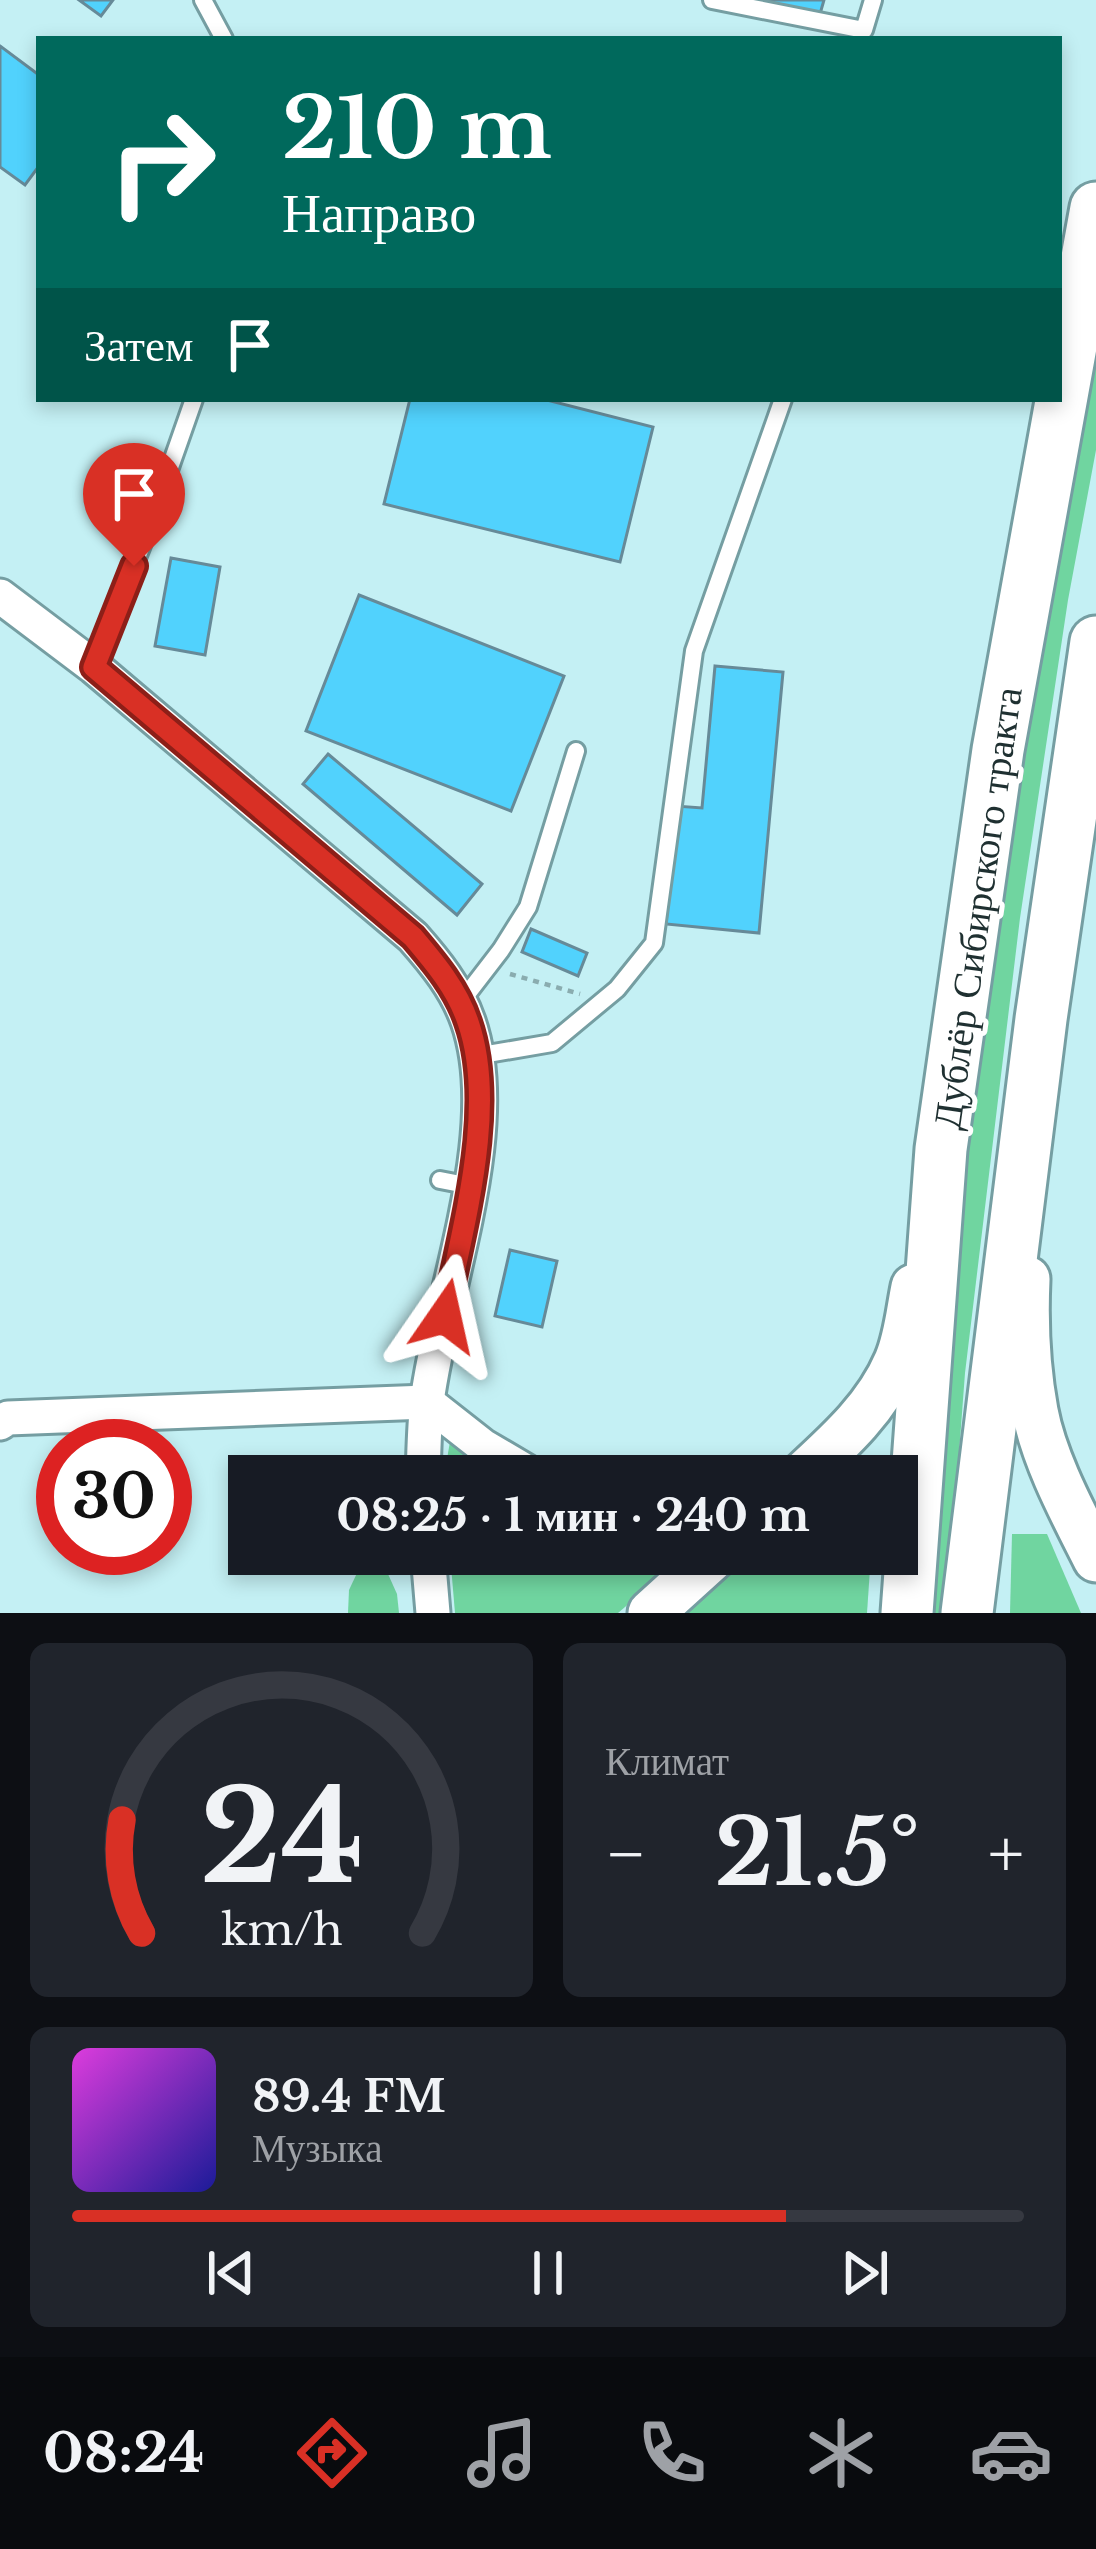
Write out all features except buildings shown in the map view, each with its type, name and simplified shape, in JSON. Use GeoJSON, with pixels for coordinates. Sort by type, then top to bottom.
{"type":"FeatureCollection","features":[{"type":"Feature","properties":{"kind":"main road","name":"Дублёр Сибирского тракта"},"geometry":{"type":"LineString","coordinates":[[1062,396],[1096,208]]}},
{"type":"Feature","properties":{"kind":"main road","name":"Дублёр Сибирского тракта"},"geometry":{"type":"LineString","coordinates":[[907,1613],[941,1149],[998,750],[1061,402]]}},
{"type":"Feature","properties":{"kind":"main road","name":"Дублёр Сибирского тракта"},"geometry":{"type":"LineString","coordinates":[[968,1613],[1041,1018],[1096,642]]}},
{"type":"Feature","properties":{"kind":"main road"},"geometry":{"type":"LineString","coordinates":[[1041,1018],[1025,1324],[1035,1414],[1080,1499],[1096,1559]]}},
{"type":"Feature","properties":{"kind":"main road"},"geometry":{"type":"LineString","coordinates":[[824,1455],[871,1406],[898,1359],[941,1149]]}},
{"type":"Feature","properties":{"kind":"main road"},"geometry":{"type":"LineString","coordinates":[[650,1613],[693,1575]]}},
{"type":"Feature","properties":{"kind":"street"},"geometry":{"type":"LineString","coordinates":[[0,596],[94,667],[413,937],[446,977],[460,1003],[476,1056],[479,1111],[456,1183],[424,1455]]}},
{"type":"Feature","properties":{"kind":"street"},"geometry":{"type":"LineString","coordinates":[[0,1423],[8,1418],[427,1402],[498,1455]]}},
{"type":"Feature","properties":{"kind":"street"},"geometry":{"type":"LineString","coordinates":[[430,1575],[434,1613]]}},
{"type":"Feature","properties":{"kind":"lane"},"geometry":{"type":"LineString","coordinates":[[203,0],[222,36]]}},
{"type":"Feature","properties":{"kind":"lane"},"geometry":{"type":"LineString","coordinates":[[712,0],[863,35],[873,0]]}},
{"type":"Feature","properties":{"kind":"lane"},"geometry":{"type":"LineString","coordinates":[[94,667],[193,402]]}},
{"type":"Feature","properties":{"kind":"lane"},"geometry":{"type":"LineString","coordinates":[[476,1056],[552,1043],[617,989],[654,943],[694,651],[782,402]]}},
{"type":"Feature","properties":{"kind":"lane"},"geometry":{"type":"LineString","coordinates":[[460,1003],[528,908],[576,751]]}},
{"type":"Feature","properties":{"kind":"path"},"geometry":{"type":"LineString","coordinates":[[487,968],[603,1000]]}},
{"type":"Feature","properties":{"kind":"green space"},"geometry":{"type":"Polygon","coordinates":[[[1096,293],[1096,450],[1020,918],[965,1373],[947,1613],[916,1613],[943,1336],[1011,790],[1096,293]]]}},
{"type":"Feature","properties":{"kind":"green space"},"geometry":{"type":"Polygon","coordinates":[[[451,1436],[472,1455],[448,1455],[451,1436]]]}},
{"type":"Feature","properties":{"kind":"green space"},"geometry":{"type":"Polygon","coordinates":[[[1012,1534],[1047,1534],[1081,1613],[1010,1613],[1012,1534]]]}},
{"type":"Feature","properties":{"kind":"green space"},"geometry":{"type":"Polygon","coordinates":[[[356,1575],[388,1575],[399,1613],[348,1613],[349,1590],[356,1575]]]}},
{"type":"Feature","properties":{"kind":"green space"},"geometry":{"type":"Polygon","coordinates":[[[452,1575],[662,1575],[618,1613],[455,1613],[452,1575]]]}},
{"type":"Feature","properties":{"kind":"green space"},"geometry":{"type":"Polygon","coordinates":[[[725,1575],[870,1575],[867,1613],[683,1613],[725,1575]]]}},
{"type":"Feature","properties":{"kind":"route"},"geometry":{"type":"LineString","coordinates":[[134,566],[94,667],[413,937],[446,977],[470,1025],[479,1111],[471,1186],[445,1316]]}}]}
